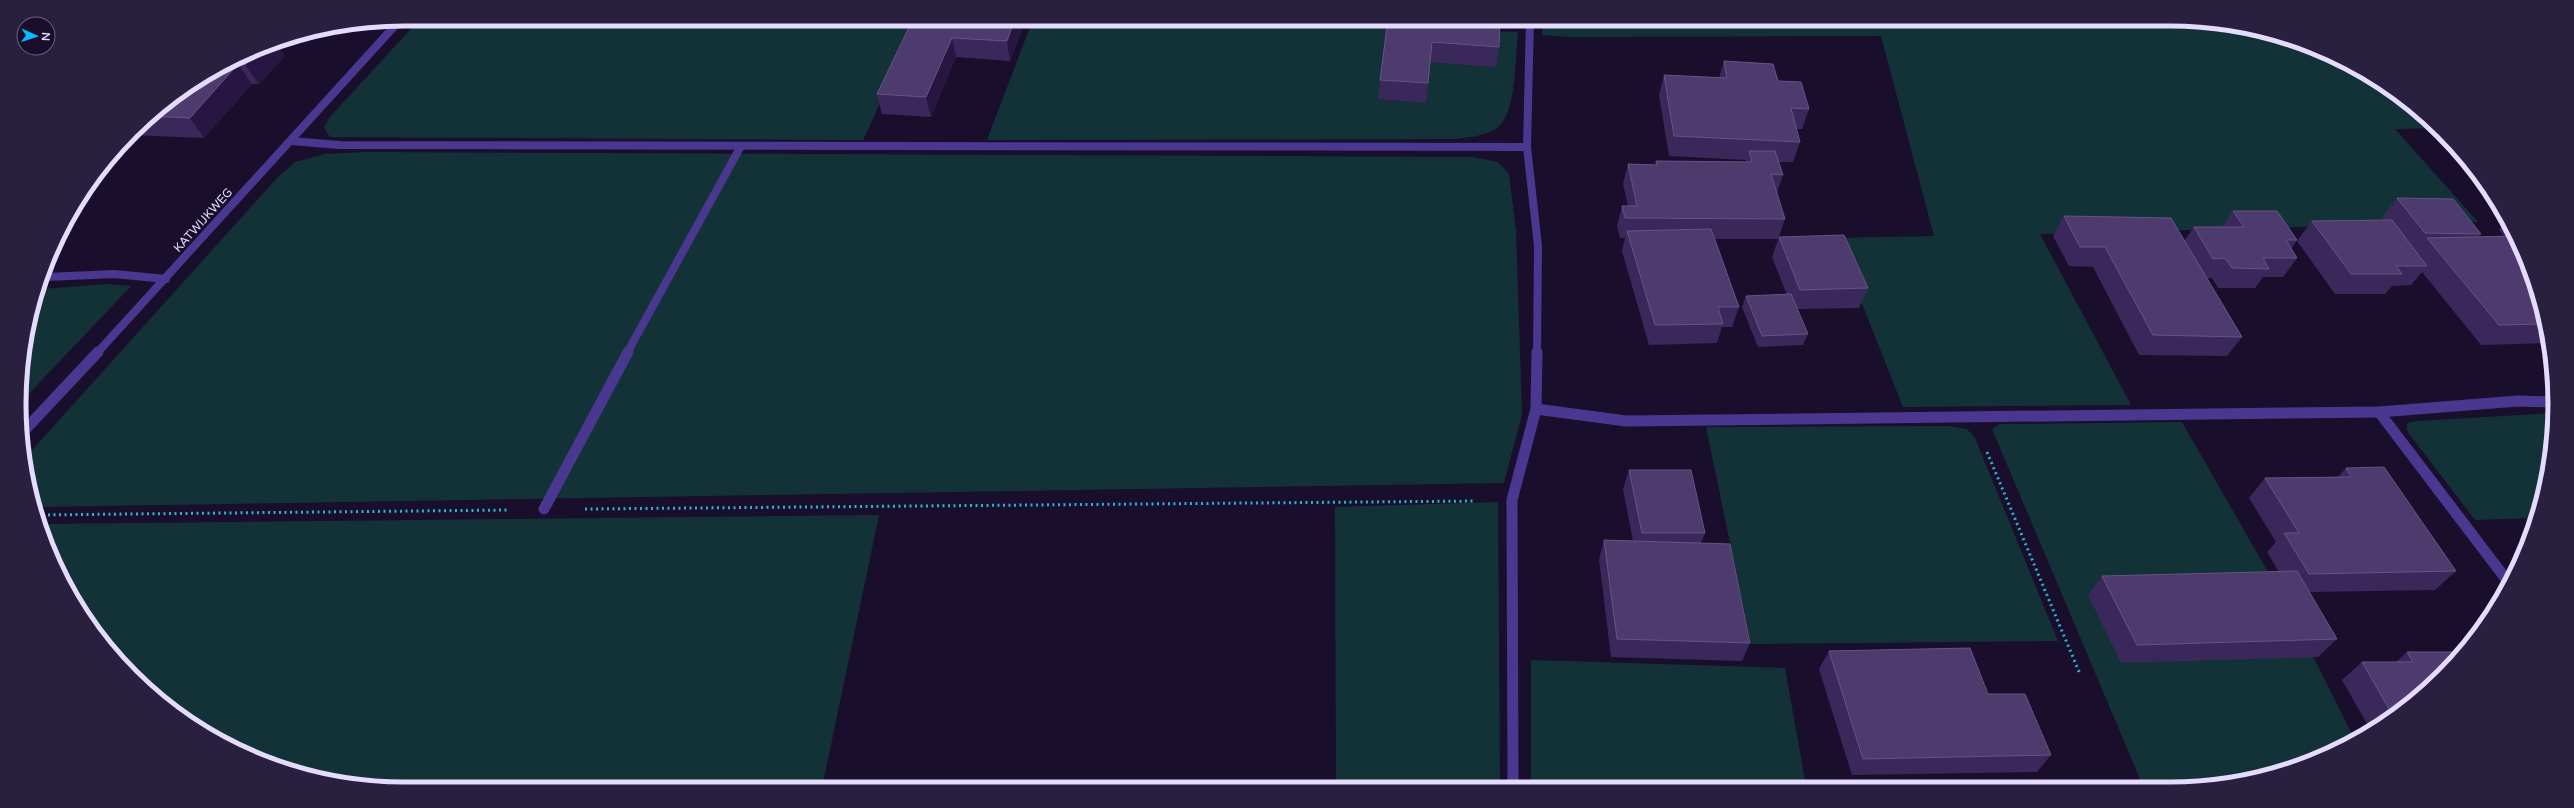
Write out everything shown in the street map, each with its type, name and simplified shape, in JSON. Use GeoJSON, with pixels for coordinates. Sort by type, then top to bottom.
{"type":"FeatureCollection","features":[{"type":"Feature","properties":{"kind":"street","name":"KATWIJKWEG"},"geometry":{"type":"LineString","coordinates":[[27,428],[166,280],[394,26]]}},
{"type":"Feature","properties":{"kind":"street"},"geometry":{"type":"LineString","coordinates":[[1513,782],[1512,500],[1536,408],[1538,246],[1527,147],[1530,26]]}},
{"type":"Feature","properties":{"kind":"street"},"geometry":{"type":"LineString","coordinates":[[291,141],[339,145],[1527,147]]}},
{"type":"Feature","properties":{"kind":"street"},"geometry":{"type":"LineString","coordinates":[[544,510],[579,441],[741,146]]}},
{"type":"Feature","properties":{"kind":"street"},"geometry":{"type":"LineString","coordinates":[[48,276],[114,274],[166,280]]}},
{"type":"Feature","properties":{"kind":"street"},"geometry":{"type":"LineString","coordinates":[[1536,408],[1626,421],[2379,412],[2518,401],[2548,402]]}},
{"type":"Feature","properties":{"kind":"street"},"geometry":{"type":"LineString","coordinates":[[2379,412],[2438,487],[2505,579]]}},
{"type":"Feature","properties":{"kind":"path"},"geometry":{"type":"LineString","coordinates":[[1973,416],[2080,674]]}},
{"type":"Feature","properties":{"kind":"path"},"geometry":{"type":"LineString","coordinates":[[43,515],[1512,500]]}},
{"type":"Feature","properties":{"kind":"green space"},"geometry":{"type":"Polygon","coordinates":[[[414,26],[916,26],[863,140],[330,137],[324,128],[329,118],[414,26]]]}},
{"type":"Feature","properties":{"kind":"green space"},"geometry":{"type":"Polygon","coordinates":[[[1030,26],[1320,26],[1518,32],[1514,82],[1509,109],[1504,120],[1498,127],[1478,136],[1456,139],[987,140],[1030,26]]]}},
{"type":"Feature","properties":{"kind":"green space"},"geometry":{"type":"Polygon","coordinates":[[[1543,26],[2170,26],[2219,29],[2244,33],[2292,46],[2337,65],[2380,90],[2400,104],[2428,128],[2395,129],[2478,222],[2040,234],[2131,405],[1903,407],[1836,238],[1934,236],[1881,36],[1568,37],[1542,35],[1543,26]]]}},
{"type":"Feature","properties":{"kind":"green space"},"geometry":{"type":"Polygon","coordinates":[[[364,152],[1473,157],[1498,162],[1509,174],[1516,231],[1522,414],[1504,483],[40,507],[33,478],[29,453],[277,178],[295,162],[325,154],[364,152]]]}},
{"type":"Feature","properties":{"kind":"green space"},"geometry":{"type":"Polygon","coordinates":[[[107,284],[131,286],[26,396],[29,355],[33,330],[44,289],[107,284]]]}},
{"type":"Feature","properties":{"kind":"green space"},"geometry":{"type":"Polygon","coordinates":[[[2548,413],[2545,453],[2541,478],[2530,518],[2475,520],[2407,431],[2407,423],[2417,421],[2548,413]]]}},
{"type":"Feature","properties":{"kind":"green space"},"geometry":{"type":"Polygon","coordinates":[[[2182,422],[2288,607],[2352,735],[2315,753],[2292,762],[2244,775],[2195,781],[2141,782],[1992,429],[2000,424],[2182,422]]]}},
{"type":"Feature","properties":{"kind":"green space"},"geometry":{"type":"Polygon","coordinates":[[[1949,426],[1967,429],[1975,438],[2058,641],[1751,644],[1706,427],[1949,426]]]}},
{"type":"Feature","properties":{"kind":"green space"},"geometry":{"type":"Polygon","coordinates":[[[1498,502],[1500,782],[1336,782],[1335,507],[1498,502]]]}},
{"type":"Feature","properties":{"kind":"green space"},"geometry":{"type":"Polygon","coordinates":[[[879,515],[823,782],[404,782],[355,779],[330,775],[282,762],[237,743],[194,718],[174,704],[137,671],[104,634],[90,614],[65,571],[45,524],[879,515]]]}},
{"type":"Feature","properties":{"kind":"green space"},"geometry":{"type":"Polygon","coordinates":[[[1531,660],[1785,668],[1805,782],[1531,782],[1531,660]]]}},
{"type":"Feature","properties":{"kind":"building"},"geometry":{"type":"Polygon","coordinates":[[[910,26],[1012,26],[1007,41],[952,38],[926,97],[877,94],[910,26]]]}},
{"type":"Feature","properties":{"kind":"building"},"geometry":{"type":"Polygon","coordinates":[[[1387,26],[1500,26],[1499,47],[1432,42],[1428,83],[1380,80],[1387,26]]]}},
{"type":"Feature","properties":{"kind":"building"},"geometry":{"type":"Polygon","coordinates":[[[251,59],[245,65],[239,64],[251,59]]]}},
{"type":"Feature","properties":{"kind":"building"},"geometry":{"type":"Polygon","coordinates":[[[1724,61],[1773,64],[1778,81],[1801,82],[1809,109],[1791,108],[1800,142],[1674,136],[1664,75],[1727,78],[1724,61]]]}},
{"type":"Feature","properties":{"kind":"building"},"geometry":{"type":"Polygon","coordinates":[[[237,65],[190,118],[159,117],[194,90],[237,65]]]}},
{"type":"Feature","properties":{"kind":"building"},"geometry":{"type":"Polygon","coordinates":[[[1749,151],[1775,151],[1783,175],[1771,174],[1785,219],[1625,218],[1622,206],[1637,206],[1628,164],[1657,165],[1656,161],[1752,162],[1749,151]]]}},
{"type":"Feature","properties":{"kind":"building"},"geometry":{"type":"Polygon","coordinates":[[[2397,198],[2453,199],[2481,234],[2425,233],[2397,198]]]}},
{"type":"Feature","properties":{"kind":"building"},"geometry":{"type":"Polygon","coordinates":[[[2233,211],[2277,211],[2297,240],[2286,240],[2297,258],[2263,258],[2269,269],[2232,268],[2225,258],[2213,259],[2194,227],[2244,227],[2233,211]]]}},
{"type":"Feature","properties":{"kind":"building"},"geometry":{"type":"Polygon","coordinates":[[[2064,216],[2171,218],[2242,337],[2153,335],[2105,247],[2080,247],[2064,216]]]}},
{"type":"Feature","properties":{"kind":"building"},"geometry":{"type":"Polygon","coordinates":[[[2392,220],[2427,266],[2396,266],[2402,274],[2351,274],[2312,221],[2392,220]]]}},
{"type":"Feature","properties":{"kind":"building"},"geometry":{"type":"Polygon","coordinates":[[[1711,229],[1739,307],[1718,307],[1723,324],[1655,325],[1627,231],[1711,229]]]}},
{"type":"Feature","properties":{"kind":"building"},"geometry":{"type":"Polygon","coordinates":[[[1844,235],[1868,288],[1800,290],[1779,237],[1844,235]]]}},
{"type":"Feature","properties":{"kind":"building"},"geometry":{"type":"Polygon","coordinates":[[[2509,236],[2528,282],[2540,324],[2499,325],[2427,238],[2509,236]]]}},
{"type":"Feature","properties":{"kind":"building"},"geometry":{"type":"Polygon","coordinates":[[[1791,294],[1808,334],[1762,336],[1746,296],[1791,294]]]}},
{"type":"Feature","properties":{"kind":"building"},"geometry":{"type":"Polygon","coordinates":[[[2384,467],[2456,571],[2309,574],[2284,533],[2299,533],[2265,478],[2351,477],[2346,468],[2384,467]]]}},
{"type":"Feature","properties":{"kind":"building"},"geometry":{"type":"Polygon","coordinates":[[[1629,470],[1691,470],[1705,533],[1642,533],[1629,470]]]}},
{"type":"Feature","properties":{"kind":"building"},"geometry":{"type":"Polygon","coordinates":[[[1604,540],[1730,544],[1750,643],[1617,639],[1604,540]]]}},
{"type":"Feature","properties":{"kind":"building"},"geometry":{"type":"Polygon","coordinates":[[[2297,571],[2337,639],[2137,645],[2102,576],[2297,571]]]}},
{"type":"Feature","properties":{"kind":"building"},"geometry":{"type":"Polygon","coordinates":[[[1970,648],[1988,694],[2025,694],[2051,755],[1863,759],[1829,651],[1970,648]]]}},
{"type":"Feature","properties":{"kind":"building"},"geometry":{"type":"Polygon","coordinates":[[[2407,652],[2455,652],[2419,688],[2390,711],[2362,662],[2413,662],[2407,652]]]}}]}
